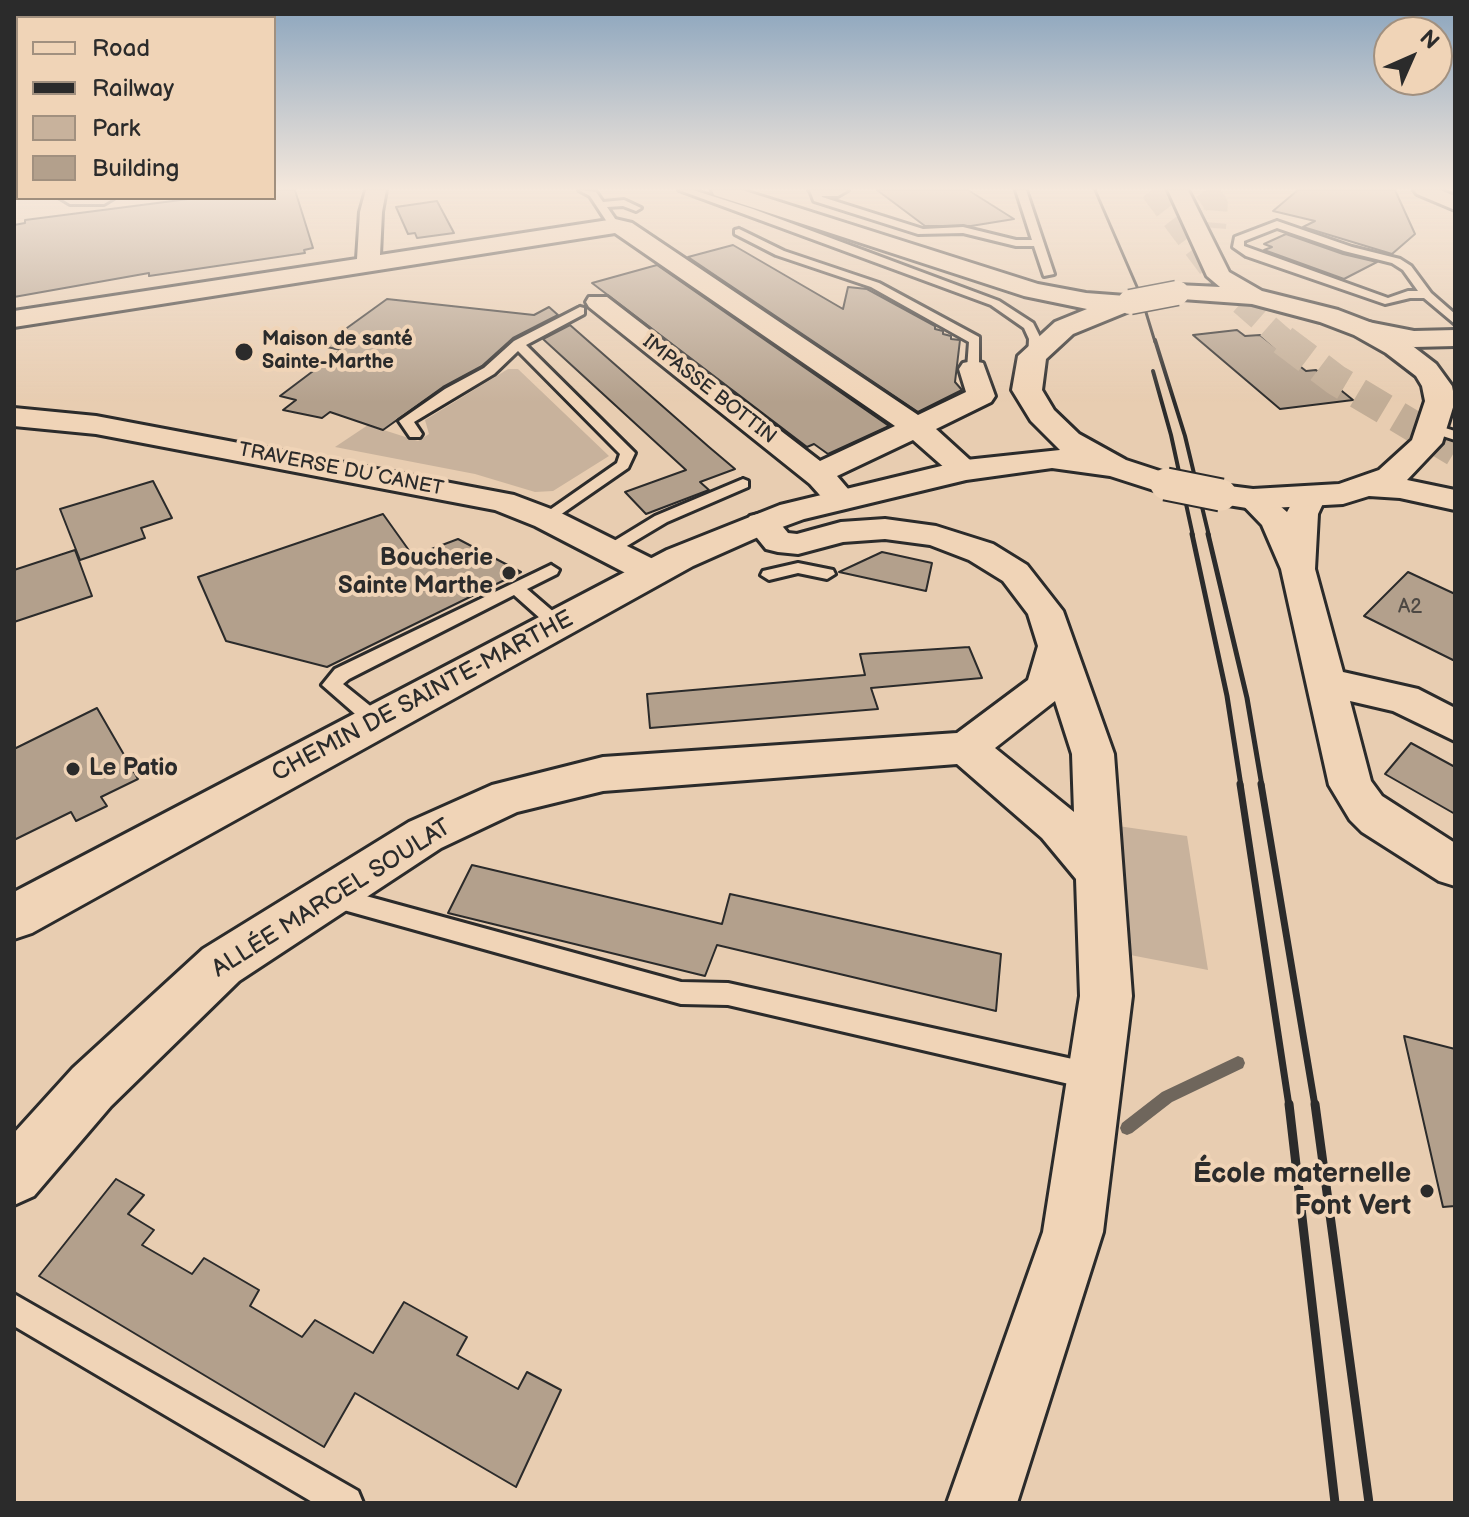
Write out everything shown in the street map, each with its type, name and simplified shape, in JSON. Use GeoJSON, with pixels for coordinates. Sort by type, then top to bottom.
{"type":"FeatureCollection","features":[{"type":"Feature","properties":{"kind":"main road"},"geometry":{"type":"LineString","coordinates":[[912,261],[1014,297],[1039,309],[1064,328]]}},
{"type":"Feature","properties":{"kind":"main road"},"geometry":{"type":"LineString","coordinates":[[935,261],[1040,282],[1094,306]]}},
{"type":"Feature","properties":{"kind":"main road"},"geometry":{"type":"LineString","coordinates":[[1177,293],[1189,287],[1195,275],[1189,261]]}},
{"type":"Feature","properties":{"kind":"main road"},"geometry":{"type":"LineString","coordinates":[[1212,261],[1219,276],[1253,296]]}},
{"type":"Feature","properties":{"kind":"main road"},"geometry":{"type":"LineString","coordinates":[[1438,436],[1391,477],[1343,494],[1237,497],[1166,484],[1115,467],[1068,441],[1042,415],[1027,390],[1032,356],[1094,306],[1177,293],[1253,296],[1290,304],[1363,329],[1396,347],[1426,370],[1437,386],[1440,401],[1438,436],[1432,460],[1455,477]]}},
{"type":"Feature","properties":{"kind":"main road","name":"CHEMIN DE SAINTE-MARTHE"},"geometry":{"type":"LineString","coordinates":[[966,470],[1023,441],[1042,415]]}},
{"type":"Feature","properties":{"kind":"main road","name":"CHEMIN DE SAINTE-MARTHE"},"geometry":{"type":"LineString","coordinates":[[14,917],[653,573],[777,552],[830,488],[1052,458],[1115,467]]}},
{"type":"Feature","properties":{"kind":"main road"},"geometry":{"type":"LineString","coordinates":[[1369,486],[1400,488],[1455,500]]}},
{"type":"Feature","properties":{"kind":"street"},"geometry":{"type":"LineString","coordinates":[[14,319],[383,261]]}},
{"type":"Feature","properties":{"kind":"street"},"geometry":{"type":"LineString","coordinates":[[672,261],[917,428],[966,470]]}},
{"type":"Feature","properties":{"kind":"street","name":"IMPASSE BOTTIN"},"geometry":{"type":"LineString","coordinates":[[589,307],[830,488]]}},
{"type":"Feature","properties":{"kind":"street"},"geometry":{"type":"LineString","coordinates":[[1363,329],[1414,339],[1455,341]]}},
{"type":"Feature","properties":{"kind":"street"},"geometry":{"type":"LineString","coordinates":[[1426,370],[1428,358],[1455,341]]}},
{"type":"Feature","properties":{"kind":"street","name":"CHEMIN DE SAINTE-MARTHE"},"geometry":{"type":"LineString","coordinates":[[830,488],[826,470],[981,396],[973,369]]}},
{"type":"Feature","properties":{"kind":"street","name":"TRAVERSE DU CANET"},"geometry":{"type":"LineString","coordinates":[[14,417],[96,425],[503,502],[547,519],[653,573]]}},
{"type":"Feature","properties":{"kind":"street"},"geometry":{"type":"LineString","coordinates":[[1237,497],[1277,521],[1298,569],[1351,785],[1358,798],[1378,819],[1455,867]]}},
{"type":"Feature","properties":{"kind":"street"},"geometry":{"type":"LineString","coordinates":[[1298,569],[1302,514],[1310,497]]}},
{"type":"Feature","properties":{"kind":"street"},"geometry":{"type":"LineString","coordinates":[[777,552],[841,532],[885,529],[936,536],[981,552],[1015,573],[1045,611],[1093,754],[1106,996],[1073,1232],[982,1503]]}},
{"type":"Feature","properties":{"kind":"street"},"geometry":{"type":"LineString","coordinates":[[1057,645],[1046,687],[966,748],[1058,825],[1099,873]]}},
{"type":"Feature","properties":{"kind":"street"},"geometry":{"type":"LineString","coordinates":[[1326,682],[1404,699],[1455,726]]}},
{"type":"Feature","properties":{"kind":"street","name":"ALLÉE MARCEL SOULAT"},"geometry":{"type":"LineString","coordinates":[[14,1176],[92,1087],[221,965],[425,835],[507,797],[603,774],[966,748]]}},
{"type":"Feature","properties":{"kind":"lane"},"geometry":{"type":"LineString","coordinates":[[803,261],[875,285],[975,340],[973,369]]}},
{"type":"Feature","properties":{"kind":"lane"},"geometry":{"type":"LineString","coordinates":[[899,261],[1017,315],[1029,326],[1035,339],[1032,356]]}},
{"type":"Feature","properties":{"kind":"lane"},"geometry":{"type":"LineString","coordinates":[[919,263],[1040,282],[1039,261]]}},
{"type":"Feature","properties":{"kind":"lane"},"geometry":{"type":"LineString","coordinates":[[1269,261],[1389,302],[1408,294],[1427,295]]}},
{"type":"Feature","properties":{"kind":"lane"},"geometry":{"type":"LineString","coordinates":[[1395,261],[1407,268],[1427,295],[1455,320]]}},
{"type":"Feature","properties":{"kind":"lane"},"geometry":{"type":"LineString","coordinates":[[415,434],[406,421],[489,371],[518,344],[589,307]]}},
{"type":"Feature","properties":{"kind":"lane"},"geometry":{"type":"LineString","coordinates":[[518,344],[628,453],[623,465],[547,519]]}},
{"type":"Feature","properties":{"kind":"lane"},"geometry":{"type":"LineString","coordinates":[[609,549],[661,519],[743,484]]}},
{"type":"Feature","properties":{"kind":"lane"},"geometry":{"type":"LineString","coordinates":[[777,552],[827,574]]}},
{"type":"Feature","properties":{"kind":"lane"},"geometry":{"type":"LineString","coordinates":[[377,722],[331,685],[342,674],[551,570]]}},
{"type":"Feature","properties":{"kind":"lane"},"geometry":{"type":"LineString","coordinates":[[517,589],[557,624]]}},
{"type":"Feature","properties":{"kind":"lane"},"geometry":{"type":"LineString","coordinates":[[329,895],[681,993],[728,994],[1095,1077]]}},
{"type":"Feature","properties":{"kind":"lane"},"geometry":{"type":"LineString","coordinates":[[14,1309],[346,1503]]}},
{"type":"Feature","properties":{"kind":"green space"},"geometry":{"type":"Polygon","coordinates":[[[508,369],[518,369],[609,456],[553,491],[535,492],[475,474],[335,447],[368,425],[418,441],[429,434],[425,420],[508,369]]]}},
{"type":"Feature","properties":{"kind":"green space"},"geometry":{"type":"Polygon","coordinates":[[[1118,826],[1187,836],[1208,970],[1125,954],[1118,826]]]}},
{"type":"Feature","properties":{"kind":"building"},"geometry":{"type":"Polygon","coordinates":[[[14,261],[252,261],[149,276],[149,273],[14,297],[14,261]]]}},
{"type":"Feature","properties":{"kind":"building"},"geometry":{"type":"Polygon","coordinates":[[[694,261],[760,261],[843,309],[848,287],[867,289],[935,326],[951,339],[960,340],[955,382],[962,390],[918,412],[694,261]]]}},
{"type":"Feature","properties":{"kind":"building"},"geometry":{"type":"Polygon","coordinates":[[[1294,261],[1377,262],[1344,279],[1294,261]]]}},
{"type":"Feature","properties":{"kind":"building"},"geometry":{"type":"Polygon","coordinates":[[[657,265],[889,426],[828,454],[814,444],[807,447],[592,283],[657,265]]]}},
{"type":"Feature","properties":{"kind":"building"},"geometry":{"type":"Polygon","coordinates":[[[387,299],[534,315],[549,307],[558,315],[513,338],[482,366],[443,387],[383,430],[330,412],[322,418],[283,410],[296,400],[280,396],[341,350],[322,346],[387,299]]]}},
{"type":"Feature","properties":{"kind":"building"},"geometry":{"type":"Polygon","coordinates":[[[570,325],[735,469],[700,482],[709,490],[646,514],[625,492],[686,470],[543,339],[570,325]]]}},
{"type":"Feature","properties":{"kind":"building"},"geometry":{"type":"Polygon","coordinates":[[[1237,330],[1245,336],[1260,335],[1306,371],[1316,370],[1353,400],[1280,409],[1193,335],[1237,330]]]}},
{"type":"Feature","properties":{"kind":"building"},"geometry":{"type":"Polygon","coordinates":[[[153,481],[172,518],[141,528],[145,538],[80,560],[60,509],[153,481]]]}},
{"type":"Feature","properties":{"kind":"building"},"geometry":{"type":"Polygon","coordinates":[[[383,514],[413,556],[458,539],[521,572],[327,667],[226,641],[198,577],[383,514]]]}},
{"type":"Feature","properties":{"kind":"building"},"geometry":{"type":"Polygon","coordinates":[[[75,550],[92,596],[14,622],[14,570],[75,550]]]}},
{"type":"Feature","properties":{"kind":"building"},"geometry":{"type":"Polygon","coordinates":[[[882,552],[932,563],[926,591],[839,572],[882,552]]]}},
{"type":"Feature","properties":{"kind":"building"},"geometry":{"type":"Polygon","coordinates":[[[1408,572],[1455,594],[1455,661],[1364,616],[1408,572]]]}},
{"type":"Feature","properties":{"kind":"building"},"geometry":{"type":"Polygon","coordinates":[[[969,647],[982,678],[871,688],[878,709],[650,728],[647,694],[865,675],[860,654],[969,647]]]}},
{"type":"Feature","properties":{"kind":"building","name":"Le Patio"},"geometry":{"type":"Polygon","coordinates":[[[97,708],[138,779],[101,797],[107,806],[76,821],[71,812],[14,840],[14,749],[97,708]]]}},
{"type":"Feature","properties":{"kind":"building"},"geometry":{"type":"Polygon","coordinates":[[[1411,743],[1455,767],[1455,814],[1385,774],[1411,743]]]}},
{"type":"Feature","properties":{"kind":"building"},"geometry":{"type":"Polygon","coordinates":[[[472,865],[722,924],[730,894],[1001,954],[996,1011],[717,945],[705,976],[448,913],[472,865]]]}},
{"type":"Feature","properties":{"kind":"building"},"geometry":{"type":"Polygon","coordinates":[[[1404,1036],[1455,1049],[1455,1206],[1443,1207],[1404,1036]]]}},
{"type":"Feature","properties":{"kind":"building"},"geometry":{"type":"Polygon","coordinates":[[[116,1179],[144,1195],[128,1214],[154,1230],[142,1245],[192,1274],[204,1258],[259,1290],[250,1306],[302,1337],[315,1320],[373,1353],[404,1302],[467,1337],[457,1355],[518,1389],[527,1372],[561,1390],[516,1487],[355,1393],[324,1447],[39,1276],[116,1179]]]}},
{"type":"Feature","properties":{"kind":"waterway"},"geometry":{"type":"LineString","coordinates":[[1127,1128],[1167,1097],[1238,1063]]}},
{"type":"Feature","properties":{"kind":"tunnel"},"geometry":{"type":"LineString","coordinates":[[1205,261],[1228,291],[1286,342]]}},
{"type":"Feature","properties":{"kind":"tunnel"},"geometry":{"type":"LineString","coordinates":[[1283,340],[1336,380],[1455,451]]}},
{"type":"Feature","properties":{"kind":"railway"},"geometry":{"type":"LineString","coordinates":[[1126,261],[1141,296],[1155,342]]}},
{"type":"Feature","properties":{"kind":"railway"},"geometry":{"type":"LineString","coordinates":[[1155,340],[1185,436],[1209,536]]}},
{"type":"Feature","properties":{"kind":"railway"},"geometry":{"type":"LineString","coordinates":[[1153,371],[1171,435],[1193,536]]}},
{"type":"Feature","properties":{"kind":"railway"},"geometry":{"type":"LineString","coordinates":[[1192,534],[1227,696],[1241,786]]}},
{"type":"Feature","properties":{"kind":"railway"},"geometry":{"type":"LineString","coordinates":[[1208,534],[1247,698],[1262,786]]}},
{"type":"Feature","properties":{"kind":"railway"},"geometry":{"type":"LineString","coordinates":[[1240,784],[1289,1106]]}},
{"type":"Feature","properties":{"kind":"railway"},"geometry":{"type":"LineString","coordinates":[[1261,784],[1315,1106]]}},
{"type":"Feature","properties":{"kind":"railway"},"geometry":{"type":"LineString","coordinates":[[1289,1104],[1335,1503]]}},
{"type":"Feature","properties":{"kind":"railway"},"geometry":{"type":"LineString","coordinates":[[1315,1104],[1369,1503]]}},
{"type":"Feature","properties":{"kind":"place","name":"Maison de santé Sainte-Marthe"},"geometry":{"type":"Point","coordinates":[244,352]}},
{"type":"Feature","properties":{"kind":"place","name":"Boucherie Sainte Marthe"},"geometry":{"type":"Point","coordinates":[509,573]}},
{"type":"Feature","properties":{"kind":"place","name":"Le Patio"},"geometry":{"type":"Point","coordinates":[73,769]}},
{"type":"Feature","properties":{"kind":"place","name":"École maternelle Font Vert"},"geometry":{"type":"Point","coordinates":[1427,1191]}}]}
